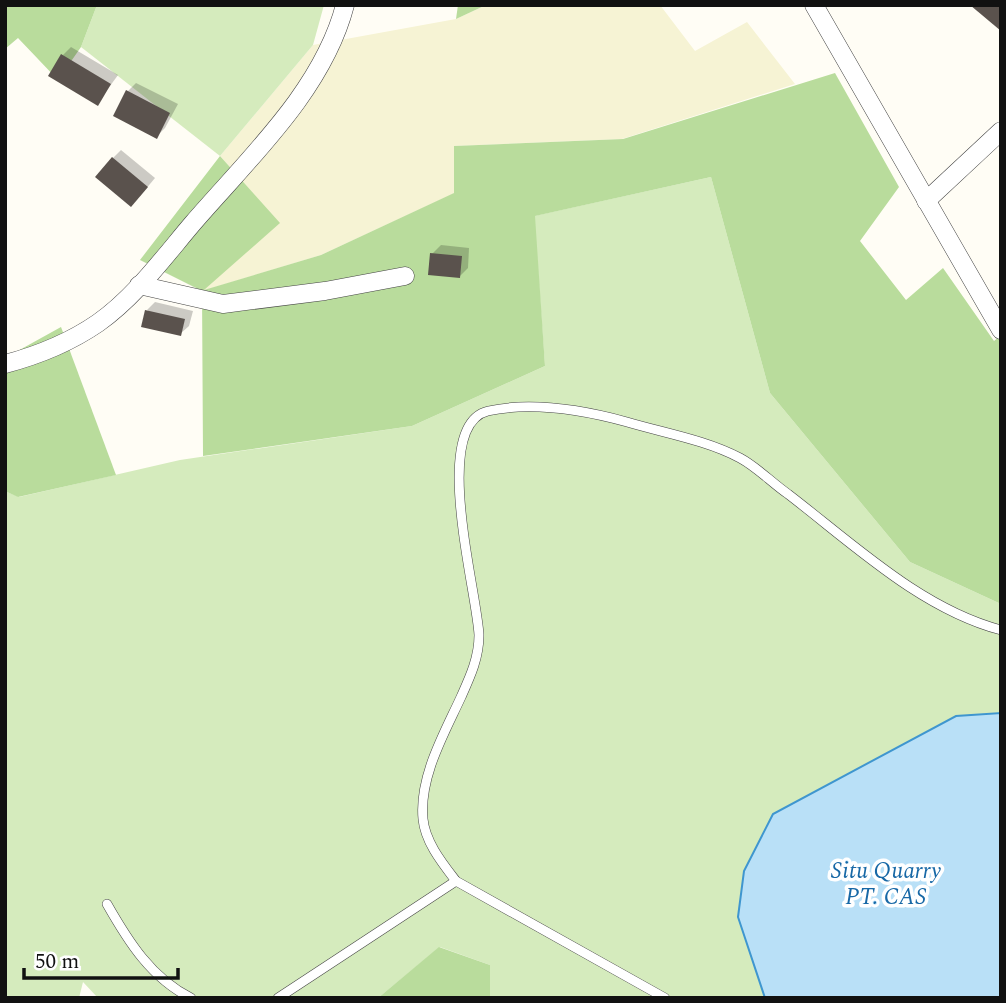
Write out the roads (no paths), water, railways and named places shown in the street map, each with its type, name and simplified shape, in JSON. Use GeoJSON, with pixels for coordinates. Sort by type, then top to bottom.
{"type":"FeatureCollection","features":[{"type":"Feature","properties":{"kind":"street"},"geometry":{"type":"LineString","coordinates":[[5,364],[64,344],[100,322],[139,285],[284,117],[312,77],[331,43],[345,5]]}},
{"type":"Feature","properties":{"kind":"street"},"geometry":{"type":"LineString","coordinates":[[814,5],[1001,330]]}},
{"type":"Feature","properties":{"kind":"street"},"geometry":{"type":"LineString","coordinates":[[926,201],[1001,131]]}},
{"type":"Feature","properties":{"kind":"street"},"geometry":{"type":"LineString","coordinates":[[139,285],[223,304],[326,291],[405,276]]}},
{"type":"Feature","properties":{"kind":"lane"},"geometry":{"type":"LineString","coordinates":[[665,998],[456,881],[436,854],[422,821],[425,788],[433,757],[475,666],[479,637],[458,474],[458,453],[463,433],[471,421],[486,412],[534,407],[590,411],[701,443],[740,458],[907,584],[954,612],[1001,630]]}},
{"type":"Feature","properties":{"kind":"lane"},"geometry":{"type":"LineString","coordinates":[[278,998],[456,881]]}},
{"type":"Feature","properties":{"kind":"lane"},"geometry":{"type":"LineString","coordinates":[[107,904],[134,951],[180,992],[191,998]]}},
{"type":"Feature","properties":{"kind":"water","name":"Situ Quarry PT. CAS"},"geometry":{"type":"Polygon","coordinates":[[[1001,713],[1001,998],[765,998],[738,917],[744,871],[773,814],[956,716],[1001,713]]]}}]}
